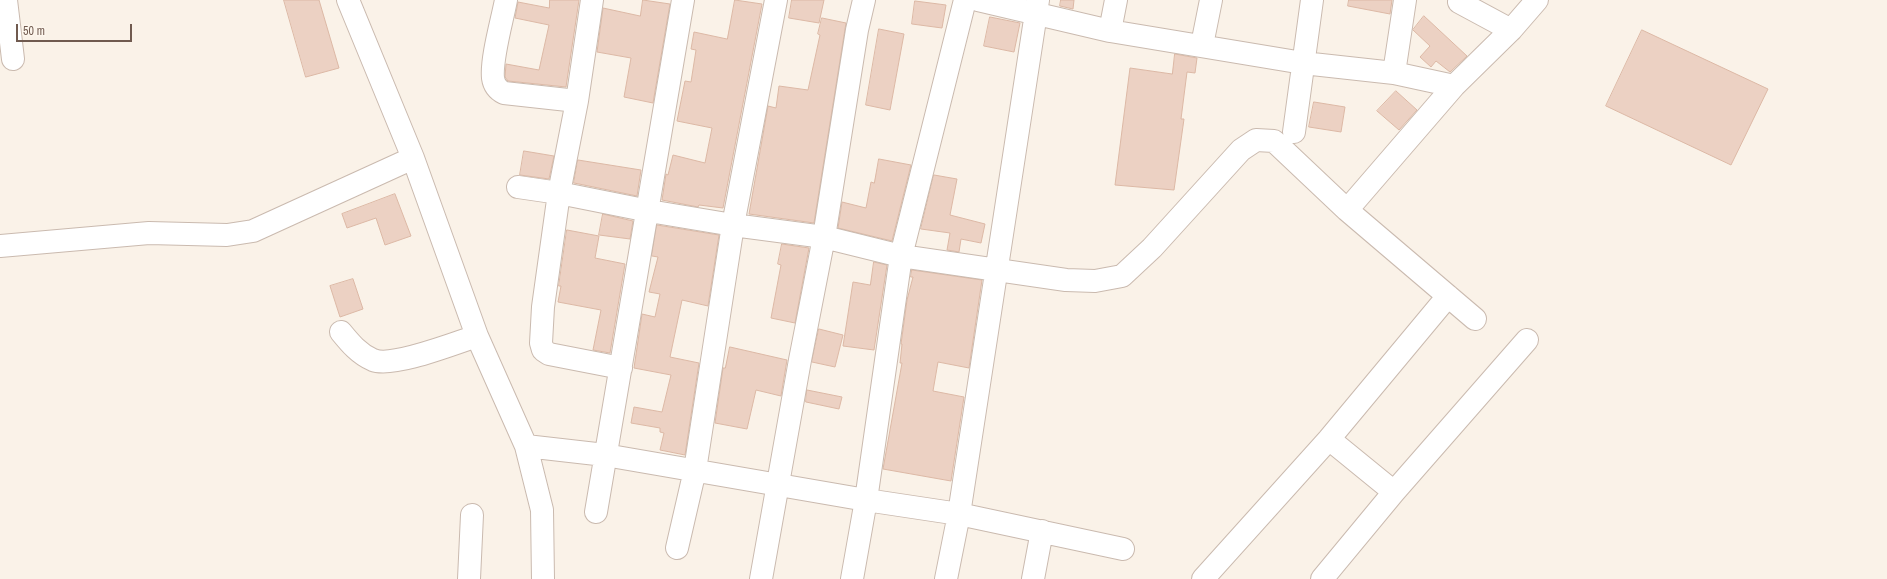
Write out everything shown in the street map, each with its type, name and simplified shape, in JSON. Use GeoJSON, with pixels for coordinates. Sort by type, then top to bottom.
{"type":"FeatureCollection","features":[{"type":"Feature","properties":{"kind":"street"},"geometry":{"type":"LineString","coordinates":[[6,0],[13,59]]}},
{"type":"Feature","properties":{"kind":"street"},"geometry":{"type":"LineString","coordinates":[[348,0],[413,158],[477,336],[526,446],[542,510],[543,579]]}},
{"type":"Feature","properties":{"kind":"street"},"geometry":{"type":"LineString","coordinates":[[506,0],[494,65],[493,78],[498,88],[504,92],[576,101]]}},
{"type":"Feature","properties":{"kind":"street"},"geometry":{"type":"LineString","coordinates":[[592,0],[576,101],[559,193],[542,307],[540,343],[543,350],[549,354],[621,368]]}},
{"type":"Feature","properties":{"kind":"street"},"geometry":{"type":"LineString","coordinates":[[596,512],[649,211],[683,0]]}},
{"type":"Feature","properties":{"kind":"street"},"geometry":{"type":"LineString","coordinates":[[677,548],[695,470],[733,224],[776,0]]}},
{"type":"Feature","properties":{"kind":"street"},"geometry":{"type":"LineString","coordinates":[[761,579],[824,237],[856,38],[864,0]]}},
{"type":"Feature","properties":{"kind":"street"},"geometry":{"type":"LineString","coordinates":[[852,579],[866,500],[901,256],[965,0]]}},
{"type":"Feature","properties":{"kind":"street"},"geometry":{"type":"LineString","coordinates":[[978,0],[1037,6],[1110,31],[1202,45],[1303,63],[1394,72],[1454,86]]}},
{"type":"Feature","properties":{"kind":"street"},"geometry":{"type":"LineString","coordinates":[[1110,31],[1116,0]]}},
{"type":"Feature","properties":{"kind":"street"},"geometry":{"type":"LineString","coordinates":[[1202,45],[1211,0]]}},
{"type":"Feature","properties":{"kind":"street"},"geometry":{"type":"LineString","coordinates":[[1294,132],[1312,0]]}},
{"type":"Feature","properties":{"kind":"street"},"geometry":{"type":"LineString","coordinates":[[1394,72],[1405,0]]}},
{"type":"Feature","properties":{"kind":"street"},"geometry":{"type":"LineString","coordinates":[[1460,0],[1459,2],[1511,30]]}},
{"type":"Feature","properties":{"kind":"street"},"geometry":{"type":"LineString","coordinates":[[1347,210],[1454,86],[1511,30],[1537,0]]}},
{"type":"Feature","properties":{"kind":"street"},"geometry":{"type":"LineString","coordinates":[[946,579],[959,514],[1037,6]]}},
{"type":"Feature","properties":{"kind":"street"},"geometry":{"type":"LineString","coordinates":[[518,187],[559,193],[649,211],[824,237],[901,256],[1066,280],[1095,281],[1122,276],[1152,248],[1241,150],[1256,140],[1274,141],[1347,210],[1475,319]]}},
{"type":"Feature","properties":{"kind":"street"},"geometry":{"type":"LineString","coordinates":[[0,246],[149,233],[227,234],[253,230],[413,158]]}},
{"type":"Feature","properties":{"kind":"street"},"geometry":{"type":"LineString","coordinates":[[1203,579],[1329,439],[1448,296]]}},
{"type":"Feature","properties":{"kind":"street"},"geometry":{"type":"LineString","coordinates":[[341,332],[353,347],[374,360],[386,362],[408,358],[477,336]]}},
{"type":"Feature","properties":{"kind":"street"},"geometry":{"type":"LineString","coordinates":[[1322,579],[1394,492],[1527,340]]}},
{"type":"Feature","properties":{"kind":"street"},"geometry":{"type":"LineString","coordinates":[[1329,439],[1394,492]]}},
{"type":"Feature","properties":{"kind":"street"},"geometry":{"type":"LineString","coordinates":[[526,446],[605,455],[778,486],[959,514],[1123,549]]}},
{"type":"Feature","properties":{"kind":"street"},"geometry":{"type":"LineString","coordinates":[[469,579],[472,515]]}},
{"type":"Feature","properties":{"kind":"street"},"geometry":{"type":"LineString","coordinates":[[1033,579],[1042,532]]}},
{"type":"Feature","properties":{"kind":"building"},"geometry":{"type":"Polygon","coordinates":[[[284,0],[319,0],[339,68],[306,77],[284,0]]]}},
{"type":"Feature","properties":{"kind":"building"},"geometry":{"type":"Polygon","coordinates":[[[550,0],[579,0],[566,87],[508,81],[505,77],[506,64],[539,70],[549,25],[515,18],[518,2],[549,8],[550,0]]]}},
{"type":"Feature","properties":{"kind":"building"},"geometry":{"type":"Polygon","coordinates":[[[643,0],[670,4],[653,103],[624,97],[631,58],[597,52],[603,8],[640,16],[643,0]]]}},
{"type":"Feature","properties":{"kind":"building"},"geometry":{"type":"Polygon","coordinates":[[[735,0],[762,4],[723,208],[699,205],[698,207],[662,200],[666,174],[668,175],[673,155],[705,163],[712,128],[677,121],[685,81],[691,82],[696,50],[691,49],[694,32],[727,39],[735,0]]]}},
{"type":"Feature","properties":{"kind":"building"},"geometry":{"type":"Polygon","coordinates":[[[792,0],[824,0],[819,23],[789,18],[792,0]]]}},
{"type":"Feature","properties":{"kind":"building"},"geometry":{"type":"Polygon","coordinates":[[[1061,0],[1074,0],[1073,9],[1060,6],[1061,0]]]}},
{"type":"Feature","properties":{"kind":"building"},"geometry":{"type":"Polygon","coordinates":[[[1349,0],[1392,0],[1390,14],[1348,6],[1349,0]]]}},
{"type":"Feature","properties":{"kind":"building"},"geometry":{"type":"Polygon","coordinates":[[[915,1],[946,5],[942,28],[912,24],[915,1]]]}},
{"type":"Feature","properties":{"kind":"building"},"geometry":{"type":"Polygon","coordinates":[[[1424,16],[1467,56],[1450,72],[1436,61],[1431,67],[1420,57],[1430,46],[1413,30],[1424,16]]]}},
{"type":"Feature","properties":{"kind":"building"},"geometry":{"type":"Polygon","coordinates":[[[990,17],[1020,23],[1014,52],[984,46],[990,17]]]}},
{"type":"Feature","properties":{"kind":"building"},"geometry":{"type":"Polygon","coordinates":[[[822,18],[846,23],[814,223],[749,214],[768,106],[776,108],[779,86],[808,90],[820,35],[818,34],[822,18]]]}},
{"type":"Feature","properties":{"kind":"building"},"geometry":{"type":"Polygon","coordinates":[[[879,29],[904,34],[890,110],[866,105],[879,29]]]}},
{"type":"Feature","properties":{"kind":"building"},"geometry":{"type":"Polygon","coordinates":[[[1642,30],[1768,89],[1731,165],[1606,106],[1642,30]]]}},
{"type":"Feature","properties":{"kind":"building"},"geometry":{"type":"Polygon","coordinates":[[[1175,54],[1197,58],[1195,73],[1187,72],[1181,119],[1184,119],[1174,190],[1115,185],[1130,68],[1172,74],[1175,54]]]}},
{"type":"Feature","properties":{"kind":"building"},"geometry":{"type":"Polygon","coordinates":[[[1396,91],[1417,110],[1399,130],[1377,111],[1396,91]]]}},
{"type":"Feature","properties":{"kind":"building"},"geometry":{"type":"Polygon","coordinates":[[[1314,102],[1345,107],[1341,132],[1309,127],[1314,102]]]}},
{"type":"Feature","properties":{"kind":"building"},"geometry":{"type":"Polygon","coordinates":[[[524,151],[554,156],[549,179],[520,175],[524,151]]]}},
{"type":"Feature","properties":{"kind":"building"},"geometry":{"type":"Polygon","coordinates":[[[879,159],[911,165],[892,241],[838,228],[842,202],[866,208],[871,182],[874,183],[879,159]]]}},
{"type":"Feature","properties":{"kind":"building"},"geometry":{"type":"Polygon","coordinates":[[[578,160],[641,170],[637,196],[574,183],[578,160]]]}},
{"type":"Feature","properties":{"kind":"building"},"geometry":{"type":"Polygon","coordinates":[[[934,175],[957,179],[950,215],[985,224],[981,243],[961,239],[959,252],[947,250],[950,233],[921,229],[934,175]]]}},
{"type":"Feature","properties":{"kind":"building"},"geometry":{"type":"Polygon","coordinates":[[[395,194],[411,236],[385,245],[376,218],[347,228],[342,214],[395,194]]]}},
{"type":"Feature","properties":{"kind":"building"},"geometry":{"type":"Polygon","coordinates":[[[603,214],[633,221],[630,239],[599,235],[603,214]]]}},
{"type":"Feature","properties":{"kind":"building"},"geometry":{"type":"Polygon","coordinates":[[[657,225],[719,235],[708,306],[682,300],[670,357],[699,363],[685,455],[660,450],[664,433],[660,432],[660,428],[631,423],[634,407],[662,412],[671,375],[634,368],[642,314],[655,317],[660,294],[649,292],[658,257],[652,256],[657,225]]]}},
{"type":"Feature","properties":{"kind":"building"},"geometry":{"type":"Polygon","coordinates":[[[567,230],[599,236],[595,258],[625,264],[610,353],[593,350],[601,310],[558,302],[567,230]]]}},
{"type":"Feature","properties":{"kind":"building"},"geometry":{"type":"Polygon","coordinates":[[[782,244],[809,248],[795,323],[771,318],[781,265],[778,264],[782,244]]]}},
{"type":"Feature","properties":{"kind":"building"},"geometry":{"type":"Polygon","coordinates":[[[874,262],[887,265],[874,350],[843,346],[853,282],[870,285],[874,262]]]}},
{"type":"Feature","properties":{"kind":"building"},"geometry":{"type":"Polygon","coordinates":[[[912,270],[982,280],[969,368],[938,362],[933,391],[964,397],[951,481],[883,469],[902,363],[900,363],[901,344],[907,300],[913,277],[911,277],[912,270]]]}},
{"type":"Feature","properties":{"kind":"building"},"geometry":{"type":"Polygon","coordinates":[[[353,279],[363,309],[340,317],[330,286],[353,279]]]}},
{"type":"Feature","properties":{"kind":"building"},"geometry":{"type":"Polygon","coordinates":[[[819,329],[843,335],[835,367],[812,362],[819,329]]]}},
{"type":"Feature","properties":{"kind":"building"},"geometry":{"type":"Polygon","coordinates":[[[730,347],[787,360],[781,396],[756,390],[747,429],[715,423],[723,368],[725,368],[730,347]]]}},
{"type":"Feature","properties":{"kind":"building"},"geometry":{"type":"Polygon","coordinates":[[[807,390],[842,397],[839,409],[806,402],[807,390]]]}}]}
